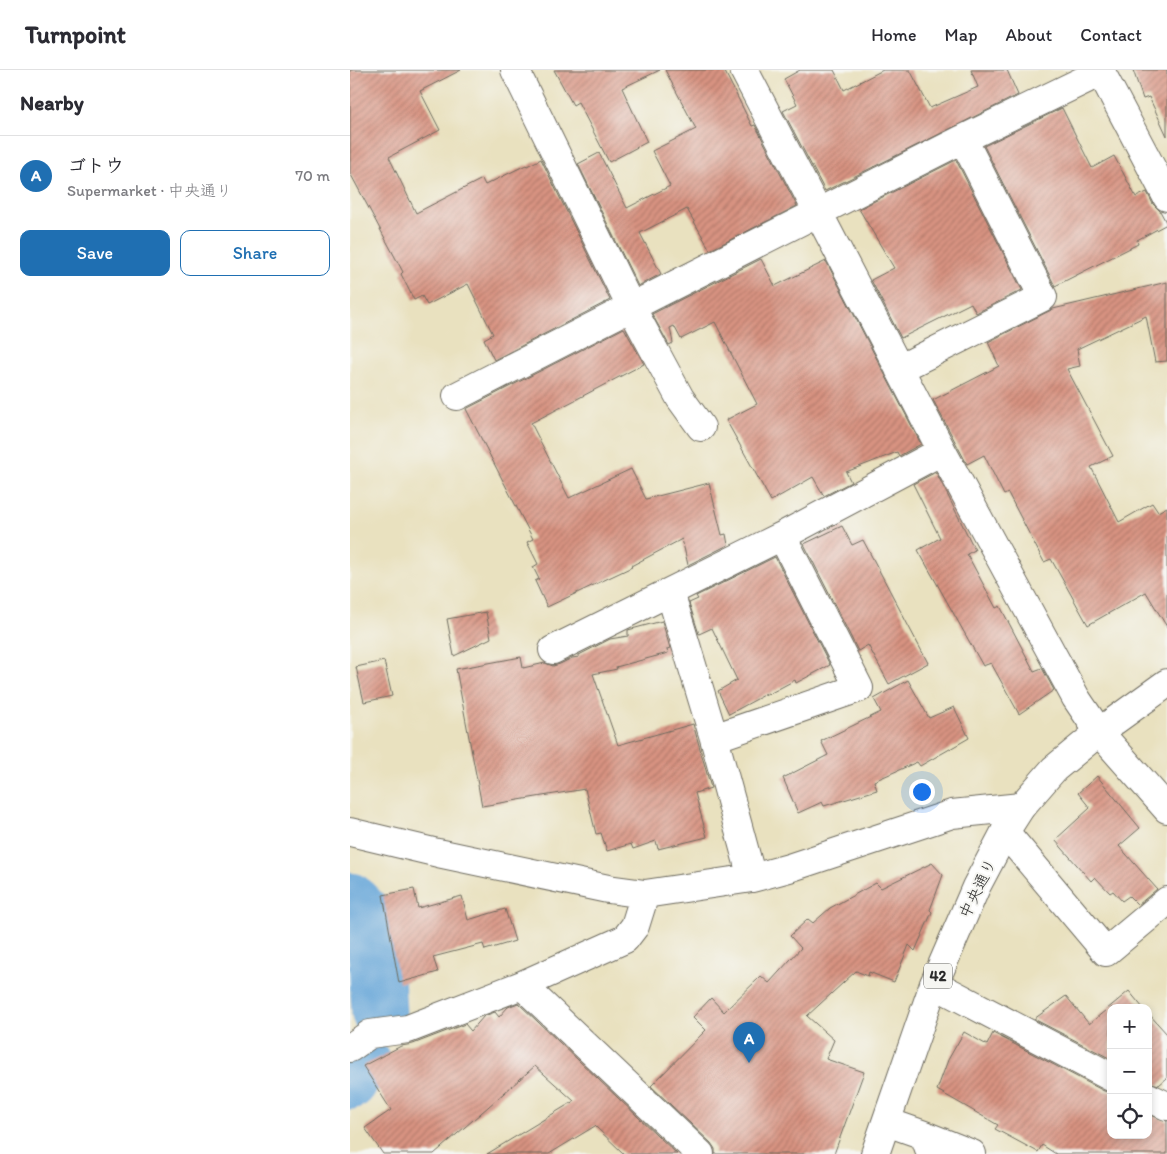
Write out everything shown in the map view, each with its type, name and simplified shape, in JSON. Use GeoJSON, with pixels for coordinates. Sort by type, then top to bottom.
{"type":"FeatureCollection","features":[{"type":"Feature","properties":{"kind":"main road"},"geometry":{"type":"LineString","coordinates":[[515,70],[631,307],[680,398],[701,427]]}},
{"type":"Feature","properties":{"kind":"main road"},"geometry":{"type":"LineString","coordinates":[[744,70],[942,451],[1076,698],[1099,732],[1167,809]]}},
{"type":"Feature","properties":{"kind":"main road"},"geometry":{"type":"LineString","coordinates":[[457,396],[1100,71],[1167,197]]}},
{"type":"Feature","properties":{"kind":"main road"},"geometry":{"type":"LineString","coordinates":[[899,369],[1043,297],[964,139]]}},
{"type":"Feature","properties":{"kind":"main road"},"geometry":{"type":"LineString","coordinates":[[553,650],[782,536],[942,451]]}},
{"type":"Feature","properties":{"kind":"main road"},"geometry":{"type":"LineString","coordinates":[[714,738],[859,688],[782,536]]}},
{"type":"Feature","properties":{"kind":"main road"},"geometry":{"type":"LineString","coordinates":[[670,592],[714,738],[752,878]]}},
{"type":"Feature","properties":{"kind":"main road","name":"中央通り"},"geometry":{"type":"LineString","coordinates":[[875,1154],[934,984],[976,887],[1005,832],[1021,807],[1054,769],[1099,732],[1167,683]]}},
{"type":"Feature","properties":{"kind":"main road"},"geometry":{"type":"LineString","coordinates":[[350,832],[589,885],[645,894],[752,878],[789,868],[952,814],[1021,807]]}},
{"type":"Feature","properties":{"kind":"main road"},"geometry":{"type":"LineString","coordinates":[[1005,832],[1106,952],[1167,901]]}},
{"type":"Feature","properties":{"kind":"main road"},"geometry":{"type":"LineString","coordinates":[[350,1048],[370,1034],[408,1029],[522,986],[625,939],[635,926],[645,894]]}},
{"type":"Feature","properties":{"kind":"main road"},"geometry":{"type":"LineString","coordinates":[[934,984],[1107,1075]]}},
{"type":"Feature","properties":{"kind":"main road"},"geometry":{"type":"LineString","coordinates":[[522,986],[700,1154]]}},
{"type":"Feature","properties":{"kind":"main road"},"geometry":{"type":"LineString","coordinates":[[1152,1098],[1167,1106]]}},
{"type":"Feature","properties":{"kind":"main road"},"geometry":{"type":"LineString","coordinates":[[887,1122],[927,1144],[972,1154]]}},
{"type":"Feature","properties":{"kind":"building"},"geometry":{"type":"Polygon","coordinates":[[[350,70],[461,70],[420,91],[440,130],[389,157],[416,213],[482,179],[485,185],[541,159],[610,300],[494,360],[484,339],[493,334],[468,284],[427,305],[422,296],[414,300],[401,274],[403,272],[350,173],[350,70]]]}},
{"type":"Feature","properties":{"kind":"building"},"geometry":{"type":"Polygon","coordinates":[[[554,70],[660,70],[622,88],[647,142],[609,162],[578,102],[573,105],[554,70]]]}},
{"type":"Feature","properties":{"kind":"building"},"geometry":{"type":"Polygon","coordinates":[[[665,70],[724,70],[752,126],[755,125],[797,206],[710,250],[687,209],[640,233],[661,274],[638,286],[578,164],[599,153],[627,208],[670,186],[652,151],[696,129],[665,70]]]}},
{"type":"Feature","properties":{"kind":"building"},"geometry":{"type":"Polygon","coordinates":[[[800,70],[834,70],[844,90],[883,70],[910,70],[930,108],[978,87],[971,70],[1007,70],[1018,95],[825,191],[783,111],[797,104],[784,79],[800,70]]]}},
{"type":"Feature","properties":{"kind":"building"},"geometry":{"type":"Polygon","coordinates":[[[1133,70],[1167,70],[1167,136],[1149,97],[1143,99],[1133,70]]]}},
{"type":"Feature","properties":{"kind":"building"},"geometry":{"type":"Polygon","coordinates":[[[1062,108],[1092,168],[1114,156],[1136,197],[1147,192],[1167,224],[1137,240],[1138,244],[1055,286],[984,146],[1062,108]]]}},
{"type":"Feature","properties":{"kind":"building"},"geometry":{"type":"Polygon","coordinates":[[[956,160],[1022,290],[976,313],[971,303],[901,338],[871,280],[894,268],[859,209],[956,160]]]}},
{"type":"Feature","properties":{"kind":"building"},"geometry":{"type":"Polygon","coordinates":[[[761,259],[775,286],[826,261],[921,444],[899,456],[897,452],[846,472],[851,482],[824,496],[813,477],[771,501],[726,420],[757,404],[715,322],[681,339],[674,326],[670,328],[673,343],[669,345],[652,314],[761,259]]]}},
{"type":"Feature","properties":{"kind":"building"},"geometry":{"type":"Polygon","coordinates":[[[1167,282],[1167,361],[1155,362],[1146,316],[1077,349],[1080,366],[1067,369],[1113,456],[1091,467],[1119,522],[1152,503],[1158,512],[1167,507],[1167,627],[1146,592],[1088,625],[1051,559],[1044,562],[1008,493],[1004,495],[984,455],[967,464],[933,400],[999,366],[988,342],[1053,309],[1167,282]]]}},
{"type":"Feature","properties":{"kind":"building"},"geometry":{"type":"Polygon","coordinates":[[[624,328],[644,364],[531,423],[569,498],[631,469],[646,499],[709,483],[722,535],[726,534],[728,545],[688,565],[682,539],[632,567],[547,607],[535,581],[539,579],[533,567],[538,564],[527,542],[533,539],[466,409],[624,328]]]}},
{"type":"Feature","properties":{"kind":"building"},"geometry":{"type":"Polygon","coordinates":[[[936,472],[975,550],[967,554],[996,608],[1000,606],[1034,671],[1042,668],[1054,690],[1019,714],[991,663],[983,666],[918,550],[940,538],[913,484],[936,472]]]}},
{"type":"Feature","properties":{"kind":"building"},"geometry":{"type":"Polygon","coordinates":[[[842,526],[852,545],[863,540],[928,663],[889,684],[868,645],[858,651],[804,544],[842,526]]]}},
{"type":"Feature","properties":{"kind":"building"},"geometry":{"type":"Polygon","coordinates":[[[775,557],[830,665],[796,683],[795,680],[768,693],[729,714],[718,691],[737,680],[712,628],[699,634],[689,603],[698,599],[696,596],[775,557]]]}},
{"type":"Feature","properties":{"kind":"building"},"geometry":{"type":"Polygon","coordinates":[[[486,612],[491,638],[454,656],[447,619],[486,612]]]}},
{"type":"Feature","properties":{"kind":"building"},"geometry":{"type":"Polygon","coordinates":[[[662,621],[670,648],[667,649],[668,653],[616,667],[617,669],[593,674],[618,745],[693,724],[711,788],[695,793],[707,837],[658,849],[656,841],[633,849],[631,844],[607,851],[601,833],[596,834],[585,789],[482,806],[456,669],[521,657],[523,668],[545,663],[553,666],[579,657],[579,655],[610,639],[628,636],[628,630],[662,621]]]}},
{"type":"Feature","properties":{"kind":"building"},"geometry":{"type":"Polygon","coordinates":[[[384,661],[392,696],[364,702],[356,667],[384,661]]]}},
{"type":"Feature","properties":{"kind":"building"},"geometry":{"type":"Polygon","coordinates":[[[908,680],[929,718],[954,707],[969,738],[920,766],[917,762],[874,781],[877,790],[824,806],[822,802],[798,813],[783,778],[828,755],[821,741],[881,712],[874,699],[908,680]]]}},
{"type":"Feature","properties":{"kind":"building"},"geometry":{"type":"Polygon","coordinates":[[[1097,776],[1140,828],[1119,846],[1157,889],[1138,905],[1129,896],[1122,901],[1113,891],[1110,893],[1095,877],[1091,881],[1055,840],[1090,808],[1078,793],[1097,776]]]}},
{"type":"Feature","properties":{"kind":"building"},"geometry":{"type":"Polygon","coordinates":[[[932,863],[943,875],[930,910],[932,912],[915,951],[909,945],[894,982],[869,972],[868,976],[856,971],[807,1016],[834,1040],[826,1059],[864,1072],[834,1154],[715,1154],[715,1149],[711,1143],[651,1086],[706,1030],[693,1017],[711,998],[724,1012],[761,976],[769,983],[801,948],[790,936],[808,919],[813,923],[830,908],[876,883],[881,888],[932,863]]]}},
{"type":"Feature","properties":{"kind":"building"},"geometry":{"type":"Polygon","coordinates":[[[414,889],[418,908],[462,896],[468,920],[505,909],[515,941],[485,950],[483,944],[433,957],[438,972],[399,983],[383,895],[414,889]]]}},
{"type":"Feature","properties":{"kind":"building"},"geometry":{"type":"Polygon","coordinates":[[[1129,991],[1140,1004],[1113,1004],[1129,991]]]}},
{"type":"Feature","properties":{"kind":"building"},"geometry":{"type":"Polygon","coordinates":[[[1066,996],[1089,1024],[1107,1009],[1107,1057],[1034,1019],[1066,996]]]}},
{"type":"Feature","properties":{"kind":"building"},"geometry":{"type":"Polygon","coordinates":[[[518,1003],[677,1154],[624,1154],[595,1126],[549,1154],[487,1154],[574,1101],[535,1066],[434,1154],[383,1154],[365,1128],[391,1110],[363,1066],[401,1046],[413,1044],[465,1024],[471,1031],[484,1016],[495,1012],[499,1017],[508,1007],[518,1003]]]}},
{"type":"Feature","properties":{"kind":"building"},"geometry":{"type":"Polygon","coordinates":[[[1152,1017],[1167,1034],[1167,1078],[1159,1085],[1152,1083],[1152,1017]]]}},
{"type":"Feature","properties":{"kind":"building"},"geometry":{"type":"Polygon","coordinates":[[[964,1032],[987,1045],[993,1033],[1107,1091],[1107,1139],[1152,1139],[1152,1115],[1167,1121],[1167,1154],[1056,1154],[1042,1145],[1038,1152],[995,1129],[998,1125],[937,1090],[948,1060],[964,1032]]]}},
{"type":"Feature","properties":{"kind":"waterway"},"geometry":{"type":"LineString","coordinates":[[350,900],[364,914],[376,956],[379,1013]]}},
{"type":"Feature","properties":{"kind":"waterway"},"geometry":{"type":"LineString","coordinates":[[350,1082],[363,1062]]}},
{"type":"Feature","properties":{"kind":"place","name":"ゴトウ"},"geometry":{"type":"Point","coordinates":[749,1063]}}]}
